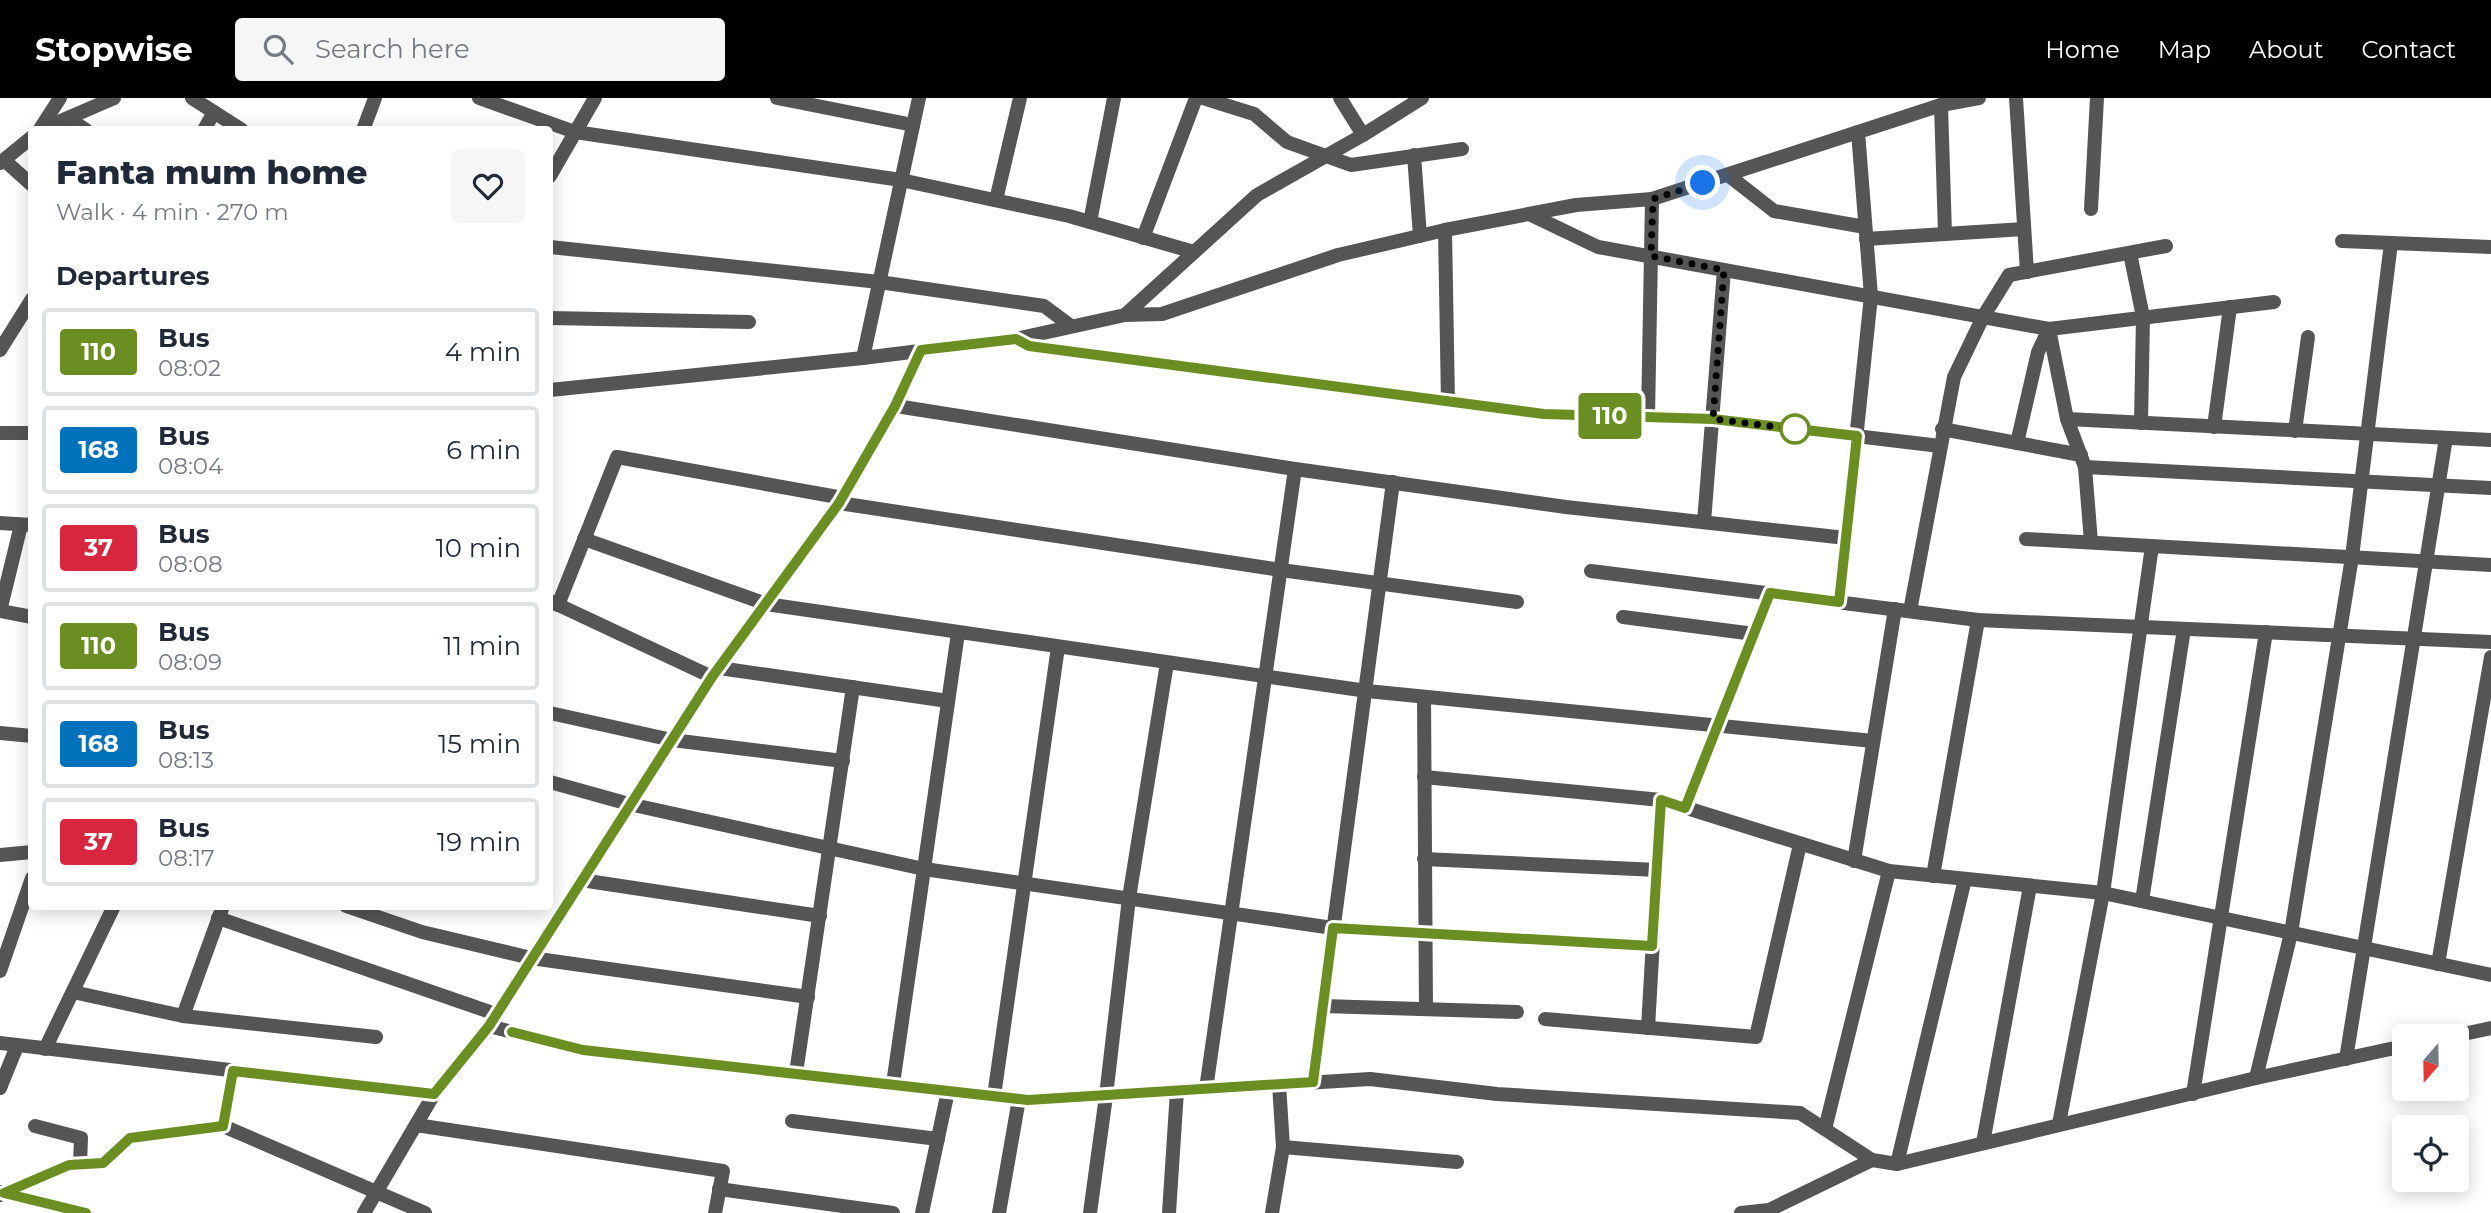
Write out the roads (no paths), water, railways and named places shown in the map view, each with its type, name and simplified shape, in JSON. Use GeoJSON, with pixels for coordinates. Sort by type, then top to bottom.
{"type":"FeatureCollection","features":[{"type":"Feature","properties":{"kind":"street"},"geometry":{"type":"LineString","coordinates":[[42,126],[60,98]]}},
{"type":"Feature","properties":{"kind":"street"},"geometry":{"type":"LineString","coordinates":[[48,126],[114,98]]}},
{"type":"Feature","properties":{"kind":"street"},"geometry":{"type":"LineString","coordinates":[[192,98],[236,126]]}},
{"type":"Feature","properties":{"kind":"street"},"geometry":{"type":"LineString","coordinates":[[364,126],[375,98]]}},
{"type":"Feature","properties":{"kind":"street"},"geometry":{"type":"LineString","coordinates":[[479,98],[575,132],[901,180],[1090,222],[1194,252]]}},
{"type":"Feature","properties":{"kind":"street"},"geometry":{"type":"LineString","coordinates":[[553,171],[595,98]]}},
{"type":"Feature","properties":{"kind":"street"},"geometry":{"type":"LineString","coordinates":[[777,98],[913,125]]}},
{"type":"Feature","properties":{"kind":"street"},"geometry":{"type":"LineString","coordinates":[[863,358],[919,98]]}},
{"type":"Feature","properties":{"kind":"street"},"geometry":{"type":"LineString","coordinates":[[996,200],[1020,98]]}},
{"type":"Feature","properties":{"kind":"street"},"geometry":{"type":"LineString","coordinates":[[1090,222],[1114,98]]}},
{"type":"Feature","properties":{"kind":"street"},"geometry":{"type":"LineString","coordinates":[[1143,237],[1196,98]]}},
{"type":"Feature","properties":{"kind":"street"},"geometry":{"type":"LineString","coordinates":[[1203,98],[1254,114],[1287,142],[1351,164],[1462,149]]}},
{"type":"Feature","properties":{"kind":"street"},"geometry":{"type":"LineString","coordinates":[[1340,98],[1363,135]]}},
{"type":"Feature","properties":{"kind":"street"},"geometry":{"type":"LineString","coordinates":[[1125,314],[1257,195],[1422,98]]}},
{"type":"Feature","properties":{"kind":"street"},"geometry":{"type":"LineString","coordinates":[[553,390],[863,358],[1016,339],[1125,314],[1162,314],[1338,255],[1445,230],[1576,205],[1653,199],[1941,105],[1979,98]]}},
{"type":"Feature","properties":{"kind":"street"},"geometry":{"type":"LineString","coordinates":[[2016,98],[2027,272]]}},
{"type":"Feature","properties":{"kind":"street"},"geometry":{"type":"LineString","coordinates":[[2091,209],[2097,98]]}},
{"type":"Feature","properties":{"kind":"street"},"geometry":{"type":"LineString","coordinates":[[1941,105],[1945,234]]}},
{"type":"Feature","properties":{"kind":"street"},"geometry":{"type":"LineString","coordinates":[[206,126],[214,112]]}},
{"type":"Feature","properties":{"kind":"street"},"geometry":{"type":"LineString","coordinates":[[68,118],[80,126]]}},
{"type":"Feature","properties":{"kind":"street"},"geometry":{"type":"LineString","coordinates":[[1839,602],[1871,296],[1858,132]]}},
{"type":"Feature","properties":{"kind":"street"},"geometry":{"type":"LineString","coordinates":[[28,140],[2,162],[28,182]]}},
{"type":"Feature","properties":{"kind":"street"},"geometry":{"type":"LineString","coordinates":[[1414,155],[1420,236]]}},
{"type":"Feature","properties":{"kind":"street"},"geometry":{"type":"LineString","coordinates":[[1728,175],[1774,211],[1866,233],[1945,234],[2024,229]]}},
{"type":"Feature","properties":{"kind":"street"},"geometry":{"type":"LineString","coordinates":[[1648,417],[1653,199]]}},
{"type":"Feature","properties":{"kind":"street"},"geometry":{"type":"LineString","coordinates":[[1529,214],[1598,247],[2049,329],[2274,302]]}},
{"type":"Feature","properties":{"kind":"street"},"geometry":{"type":"LineString","coordinates":[[1445,230],[1448,402]]}},
{"type":"Feature","properties":{"kind":"street"},"geometry":{"type":"LineString","coordinates":[[2342,241],[2491,247]]}},
{"type":"Feature","properties":{"kind":"street"},"geometry":{"type":"LineString","coordinates":[[2256,1078],[2291,933],[2352,558],[2391,243]]}},
{"type":"Feature","properties":{"kind":"street"},"geometry":{"type":"LineString","coordinates":[[1910,611],[1942,429],[1954,377],[1983,317],[2009,275],[2166,246]]}},
{"type":"Feature","properties":{"kind":"street"},"geometry":{"type":"LineString","coordinates":[[553,247],[879,282],[1044,306],[1071,326]]}},
{"type":"Feature","properties":{"kind":"street"},"geometry":{"type":"LineString","coordinates":[[2130,253],[2143,317],[2141,423]]}},
{"type":"Feature","properties":{"kind":"street"},"geometry":{"type":"LineString","coordinates":[[1704,522],[1724,270]]}},
{"type":"Feature","properties":{"kind":"street"},"geometry":{"type":"LineString","coordinates":[[0,350],[28,305]]}},
{"type":"Feature","properties":{"kind":"street"},"geometry":{"type":"LineString","coordinates":[[2214,427],[2230,307]]}},
{"type":"Feature","properties":{"kind":"street"},"geometry":{"type":"LineString","coordinates":[[553,318],[749,322]]}},
{"type":"Feature","properties":{"kind":"street"},"geometry":{"type":"LineString","coordinates":[[2049,329],[2067,419],[2083,461],[2091,542]]}},
{"type":"Feature","properties":{"kind":"street"},"geometry":{"type":"LineString","coordinates":[[2017,443],[2038,352],[2049,329]]}},
{"type":"Feature","properties":{"kind":"street"},"geometry":{"type":"LineString","coordinates":[[2295,431],[2308,338]]}},
{"type":"Feature","properties":{"kind":"street"},"geometry":{"type":"LineString","coordinates":[[1016,339],[1029,346],[1544,414],[1713,419],[1940,446]]}},
{"type":"Feature","properties":{"kind":"street"},"geometry":{"type":"LineString","coordinates":[[364,1213],[434,1094],[492,1020],[716,673],[841,500],[895,406],[921,350]]}},
{"type":"Feature","properties":{"kind":"street"},"geometry":{"type":"LineString","coordinates":[[895,406],[1295,469],[1566,507],[1846,538]]}},
{"type":"Feature","properties":{"kind":"street"},"geometry":{"type":"LineString","coordinates":[[2067,419],[2491,440]]}},
{"type":"Feature","properties":{"kind":"street"},"geometry":{"type":"LineString","coordinates":[[1942,429],[2017,443],[2083,461],[2361,482],[2491,488]]}},
{"type":"Feature","properties":{"kind":"street"},"geometry":{"type":"LineString","coordinates":[[0,433],[28,433]]}},
{"type":"Feature","properties":{"kind":"street"},"geometry":{"type":"LineString","coordinates":[[2346,1059],[2446,438]]}},
{"type":"Feature","properties":{"kind":"street"},"geometry":{"type":"LineString","coordinates":[[948,701],[853,687],[716,673],[554,603],[584,539],[617,457],[841,500],[1281,570],[1517,602]]}},
{"type":"Feature","properties":{"kind":"street"},"geometry":{"type":"LineString","coordinates":[[1206,1089],[1295,469]]}},
{"type":"Feature","properties":{"kind":"street"},"geometry":{"type":"LineString","coordinates":[[1313,1082],[1393,482]]}},
{"type":"Feature","properties":{"kind":"street"},"geometry":{"type":"LineString","coordinates":[[0,523],[26,525],[6,564],[0,611],[28,616]]}},
{"type":"Feature","properties":{"kind":"street"},"geometry":{"type":"LineString","coordinates":[[2026,538],[2491,565]]}},
{"type":"Feature","properties":{"kind":"street"},"geometry":{"type":"LineString","coordinates":[[584,539],[766,604],[1367,691],[1874,741]]}},
{"type":"Feature","properties":{"kind":"street"},"geometry":{"type":"LineString","coordinates":[[2059,1124],[2103,893],[2152,546]]}},
{"type":"Feature","properties":{"kind":"street"},"geometry":{"type":"LineString","coordinates":[[1591,571],[1978,620],[2491,642]]}},
{"type":"Feature","properties":{"kind":"street"},"geometry":{"type":"LineString","coordinates":[[1685,808],[1770,593]]}},
{"type":"Feature","properties":{"kind":"street"},"geometry":{"type":"LineString","coordinates":[[1854,860],[1895,609]]}},
{"type":"Feature","properties":{"kind":"street"},"geometry":{"type":"LineString","coordinates":[[1623,617],[1754,634]]}},
{"type":"Feature","properties":{"kind":"street"},"geometry":{"type":"LineString","coordinates":[[1933,876],[1978,620]]}},
{"type":"Feature","properties":{"kind":"street"},"geometry":{"type":"LineString","coordinates":[[2141,901],[2184,629]]}},
{"type":"Feature","properties":{"kind":"street"},"geometry":{"type":"LineString","coordinates":[[2193,1094],[2266,632]]}},
{"type":"Feature","properties":{"kind":"street"},"geometry":{"type":"LineString","coordinates":[[893,1084],[958,633]]}},
{"type":"Feature","properties":{"kind":"street"},"geometry":{"type":"LineString","coordinates":[[994,1096],[1058,647]]}},
{"type":"Feature","properties":{"kind":"street"},"geometry":{"type":"LineString","coordinates":[[2438,964],[2491,657]]}},
{"type":"Feature","properties":{"kind":"street"},"geometry":{"type":"LineString","coordinates":[[1090,1213],[1129,898],[1167,663]]}},
{"type":"Feature","properties":{"kind":"street"},"geometry":{"type":"LineString","coordinates":[[796,1073],[853,687]]}},
{"type":"Feature","properties":{"kind":"street"},"geometry":{"type":"LineString","coordinates":[[1424,697],[1426,1009]]}},
{"type":"Feature","properties":{"kind":"street"},"geometry":{"type":"LineString","coordinates":[[553,714],[672,740],[842,761]]}},
{"type":"Feature","properties":{"kind":"street"},"geometry":{"type":"LineString","coordinates":[[0,733],[28,736]]}},
{"type":"Feature","properties":{"kind":"street"},"geometry":{"type":"LineString","coordinates":[[1424,777],[1661,800],[1889,872],[2103,893],[2491,975]]}},
{"type":"Feature","properties":{"kind":"street"},"geometry":{"type":"LineString","coordinates":[[553,783],[629,804],[924,869],[1333,928],[1652,946]]}},
{"type":"Feature","properties":{"kind":"street"},"geometry":{"type":"LineString","coordinates":[[1648,1028],[1661,800]]}},
{"type":"Feature","properties":{"kind":"street"},"geometry":{"type":"LineString","coordinates":[[1545,1019],[1756,1037],[1800,844]]}},
{"type":"Feature","properties":{"kind":"street"},"geometry":{"type":"LineString","coordinates":[[0,855],[28,852]]}},
{"type":"Feature","properties":{"kind":"street"},"geometry":{"type":"LineString","coordinates":[[1424,859],[1657,870]]}},
{"type":"Feature","properties":{"kind":"street"},"geometry":{"type":"LineString","coordinates":[[1825,1129],[1889,872]]}},
{"type":"Feature","properties":{"kind":"street"},"geometry":{"type":"LineString","coordinates":[[1897,1164],[1965,879]]}},
{"type":"Feature","properties":{"kind":"street"},"geometry":{"type":"LineString","coordinates":[[581,880],[820,916]]}},
{"type":"Feature","properties":{"kind":"street"},"geometry":{"type":"LineString","coordinates":[[1983,1143],[2030,886]]}},
{"type":"Feature","properties":{"kind":"street"},"geometry":{"type":"LineString","coordinates":[[1,963],[28,889]]}},
{"type":"Feature","properties":{"kind":"street"},"geometry":{"type":"LineString","coordinates":[[45,1049],[112,910]]}},
{"type":"Feature","properties":{"kind":"street"},"geometry":{"type":"LineString","coordinates":[[358,910],[422,932],[531,958],[808,997]]}},
{"type":"Feature","properties":{"kind":"street"},"geometry":{"type":"LineString","coordinates":[[183,1016],[220,912],[492,1020],[583,1050],[1019,1099],[1370,1079],[1497,1094],[1800,1113],[1872,1160],[1897,1164],[2256,1078],[2392,1049]]}},
{"type":"Feature","properties":{"kind":"street"},"geometry":{"type":"LineString","coordinates":[[73,992],[183,1016],[376,1037]]}},
{"type":"Feature","properties":{"kind":"street"},"geometry":{"type":"LineString","coordinates":[[1323,1006],[1517,1012]]}},
{"type":"Feature","properties":{"kind":"street"},"geometry":{"type":"LineString","coordinates":[[2469,1033],[2491,1028]]}},
{"type":"Feature","properties":{"kind":"street"},"geometry":{"type":"LineString","coordinates":[[0,1043],[434,1094]]}},
{"type":"Feature","properties":{"kind":"street"},"geometry":{"type":"LineString","coordinates":[[0,1088],[16,1046]]}},
{"type":"Feature","properties":{"kind":"street"},"geometry":{"type":"LineString","coordinates":[[223,1126],[233,1071]]}},
{"type":"Feature","properties":{"kind":"street"},"geometry":{"type":"LineString","coordinates":[[1272,1213],[1283,1147],[1279,1084]]}},
{"type":"Feature","properties":{"kind":"street"},"geometry":{"type":"LineString","coordinates":[[922,1213],[948,1091]]}},
{"type":"Feature","properties":{"kind":"street"},"geometry":{"type":"LineString","coordinates":[[1169,1213],[1177,1091]]}},
{"type":"Feature","properties":{"kind":"street"},"geometry":{"type":"LineString","coordinates":[[999,1213],[1019,1099]]}},
{"type":"Feature","properties":{"kind":"street"},"geometry":{"type":"LineString","coordinates":[[792,1121],[938,1139]]}},
{"type":"Feature","properties":{"kind":"street"},"geometry":{"type":"LineString","coordinates":[[416,1125],[723,1171],[715,1213]]}},
{"type":"Feature","properties":{"kind":"street"},"geometry":{"type":"LineString","coordinates":[[35,1126],[81,1138],[80,1164]]}},
{"type":"Feature","properties":{"kind":"street"},"geometry":{"type":"LineString","coordinates":[[1,1193],[69,1165],[103,1163],[130,1138],[223,1126],[425,1213]]}},
{"type":"Feature","properties":{"kind":"street"},"geometry":{"type":"LineString","coordinates":[[1283,1147],[1457,1162]]}},
{"type":"Feature","properties":{"kind":"street"},"geometry":{"type":"LineString","coordinates":[[1741,1213],[1769,1210],[1872,1160]]}},
{"type":"Feature","properties":{"kind":"street"},"geometry":{"type":"LineString","coordinates":[[719,1189],[893,1213]]}},
{"type":"Feature","properties":{"kind":"street"},"geometry":{"type":"LineString","coordinates":[[1,1193],[76,1212]]}}]}
